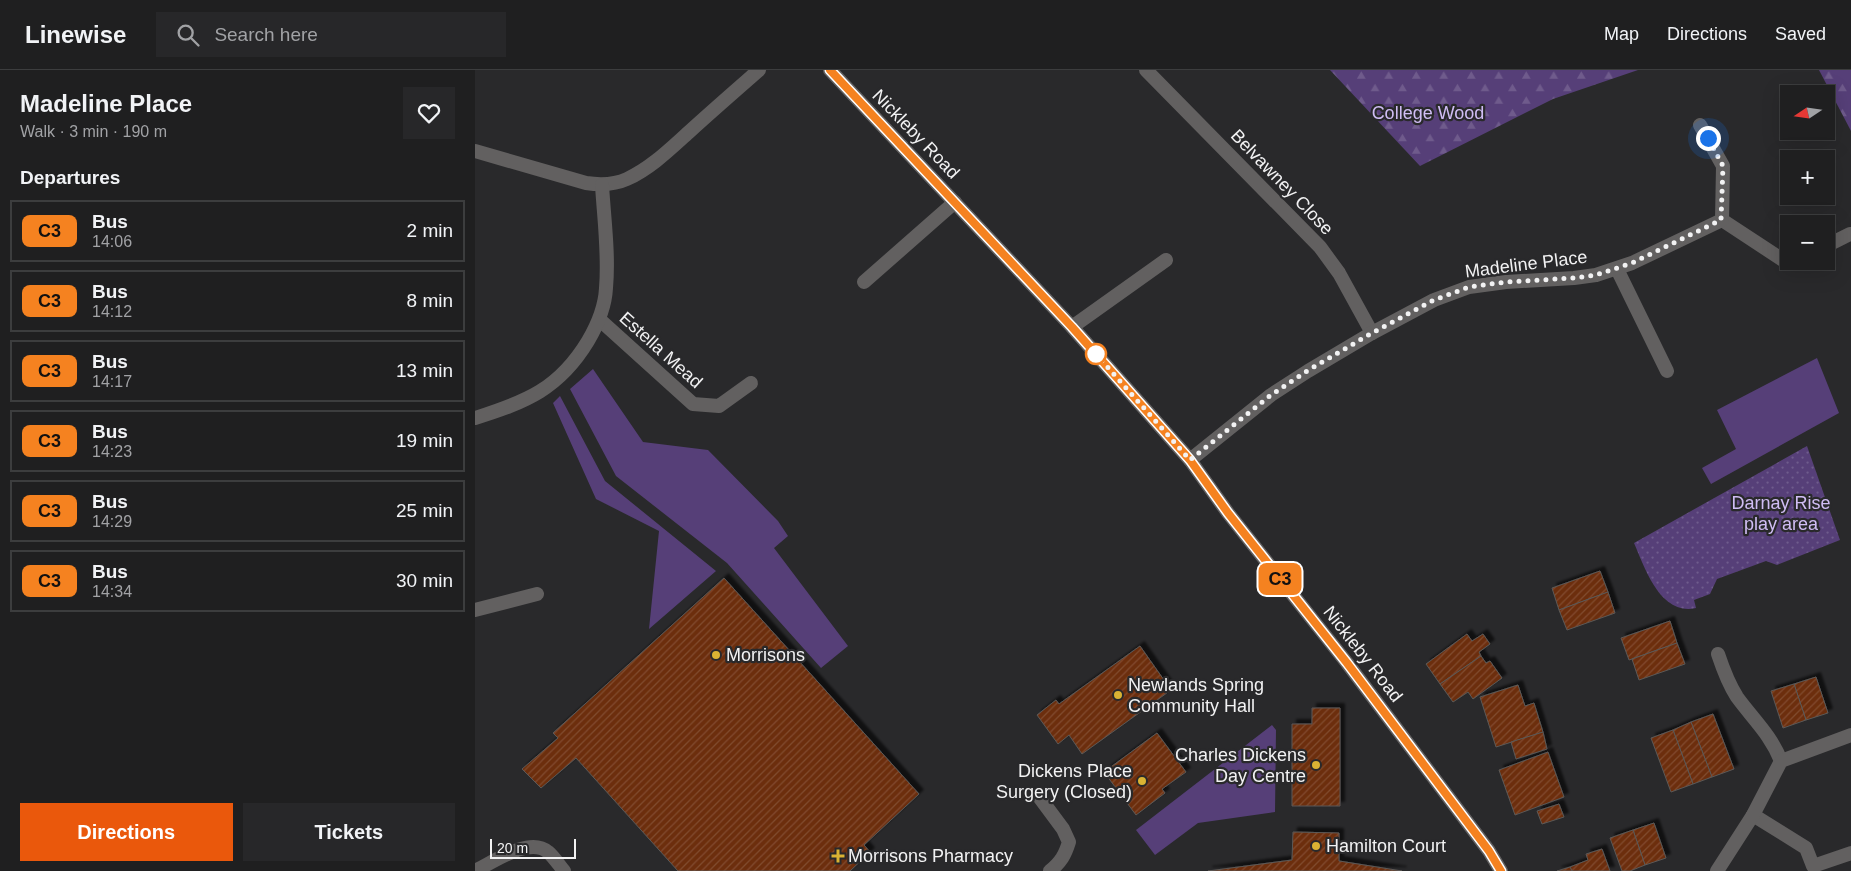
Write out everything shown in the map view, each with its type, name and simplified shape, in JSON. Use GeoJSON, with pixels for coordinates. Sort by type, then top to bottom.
{"type":"FeatureCollection","features":[{"type":"Feature","properties":{"kind":"street"},"geometry":{"type":"LineString","coordinates":[[475,151],[577,181],[602,185],[627,179],[646,169],[663,156],[759,70]]}},
{"type":"Feature","properties":{"kind":"street","name":"Nickleby Road"},"geometry":{"type":"LineString","coordinates":[[830,70],[1072,327],[1190,460],[1228,513],[1359,679],[1489,851],[1501,871]]}},
{"type":"Feature","properties":{"kind":"street","name":"Belvawney Close"},"geometry":{"type":"LineString","coordinates":[[1146,70],[1320,247],[1343,280],[1372,333]]}},
{"type":"Feature","properties":{"kind":"street"},"geometry":{"type":"LineString","coordinates":[[1700,125],[1723,166],[1721,220],[1780,258]]}},
{"type":"Feature","properties":{"kind":"street","name":"Estella Mead"},"geometry":{"type":"LineString","coordinates":[[475,418],[521,402],[557,379],[571,366],[599,320],[606,288],[607,265],[602,185]]}},
{"type":"Feature","properties":{"kind":"street","name":"Nickleby Road"},"geometry":{"type":"LineString","coordinates":[[864,282],[955,202]]}},
{"type":"Feature","properties":{"kind":"street","name":"Madeline Place"},"geometry":{"type":"LineString","coordinates":[[1190,460],[1271,395],[1307,371],[1434,300],[1469,287],[1596,275],[1617,269],[1721,220]]}},
{"type":"Feature","properties":{"kind":"street"},"geometry":{"type":"LineString","coordinates":[[1835,241],[1849,234]]}},
{"type":"Feature","properties":{"kind":"street"},"geometry":{"type":"LineString","coordinates":[[1072,327],[1166,260]]}},
{"type":"Feature","properties":{"kind":"street"},"geometry":{"type":"LineString","coordinates":[[1617,269],[1667,371]]}},
{"type":"Feature","properties":{"kind":"street","name":"Estella Mead"},"geometry":{"type":"LineString","coordinates":[[599,320],[693,404],[719,406],[751,383]]}},
{"type":"Feature","properties":{"kind":"street"},"geometry":{"type":"LineString","coordinates":[[475,610],[537,594]]}},
{"type":"Feature","properties":{"kind":"street"},"geometry":{"type":"LineString","coordinates":[[1718,654],[1728,682],[1738,698],[1775,745],[1781,761]]}},
{"type":"Feature","properties":{"kind":"street"},"geometry":{"type":"LineString","coordinates":[[1717,871],[1753,815],[1781,761],[1851,736]]}},
{"type":"Feature","properties":{"kind":"street"},"geometry":{"type":"LineString","coordinates":[[1040,798],[1063,829],[1069,842],[1060,864],[1050,871]]}},
{"type":"Feature","properties":{"kind":"street"},"geometry":{"type":"LineString","coordinates":[[1753,815],[1806,848],[1813,866],[1851,852]]}},
{"type":"Feature","properties":{"kind":"street"},"geometry":{"type":"LineString","coordinates":[[475,871],[527,847],[542,848],[549,852],[564,871]]}},
{"type":"Feature","properties":{"kind":"green space","name":"College Wood"},"geometry":{"type":"Polygon","coordinates":[[[1330,70],[1638,70],[1553,99],[1420,166],[1330,70]]]}},
{"type":"Feature","properties":{"kind":"green space"},"geometry":{"type":"Polygon","coordinates":[[[1819,70],[1851,70],[1851,131],[1835,100],[1835,85],[1827,85],[1819,70]]]}},
{"type":"Feature","properties":{"kind":"green space"},"geometry":{"type":"Polygon","coordinates":[[[1817,358],[1839,413],[1711,484],[1702,468],[1736,449],[1717,410],[1817,358]]]}},
{"type":"Feature","properties":{"kind":"green space"},"geometry":{"type":"Polygon","coordinates":[[[593,369],[643,442],[708,450],[778,521],[788,536],[774,548],[848,646],[821,668],[727,563],[616,476],[570,389],[593,369]]]}},
{"type":"Feature","properties":{"kind":"green space"},"geometry":{"type":"Polygon","coordinates":[[[560,396],[605,481],[716,571],[649,629],[659,531],[596,499],[553,403],[560,396]]]}},
{"type":"Feature","properties":{"kind":"green space","name":"Darnay Rise play area"},"geometry":{"type":"Polygon","coordinates":[[[1807,446],[1840,540],[1777,565],[1766,561],[1717,579],[1710,594],[1694,600],[1696,608],[1683,609],[1663,598],[1649,577],[1634,543],[1807,446]]]}},
{"type":"Feature","properties":{"kind":"green space"},"geometry":{"type":"Polygon","coordinates":[[[1272,725],[1276,730],[1275,812],[1198,823],[1155,855],[1136,830],[1272,725]]]}},
{"type":"Feature","properties":{"kind":"building"},"geometry":{"type":"Polygon","coordinates":[[[1600,571],[1608,592],[1559,610],[1552,588],[1600,571]]]}},
{"type":"Feature","properties":{"kind":"building","name":"Morrisons"},"geometry":{"type":"Polygon","coordinates":[[[724,578],[919,794],[864,845],[870,852],[850,871],[678,871],[576,758],[541,788],[522,769],[558,738],[553,733],[724,578]]]}},
{"type":"Feature","properties":{"kind":"building"},"geometry":{"type":"Polygon","coordinates":[[[1608,592],[1615,613],[1567,630],[1559,610],[1608,592]]]}},
{"type":"Feature","properties":{"kind":"building"},"geometry":{"type":"Polygon","coordinates":[[[1670,621],[1677,643],[1629,660],[1621,638],[1670,621]]]}},
{"type":"Feature","properties":{"kind":"building"},"geometry":{"type":"Polygon","coordinates":[[[1467,634],[1472,641],[1483,634],[1490,644],[1479,652],[1481,656],[1440,684],[1426,664],[1467,634]]]}},
{"type":"Feature","properties":{"kind":"building"},"geometry":{"type":"Polygon","coordinates":[[[1677,643],[1685,664],[1639,680],[1632,659],[1677,643]]]}},
{"type":"Feature","properties":{"kind":"building","name":"Newlands Spring Community Hall"},"geometry":{"type":"Polygon","coordinates":[[[1140,646],[1171,690],[1082,754],[1069,735],[1058,744],[1037,715],[1056,700],[1059,704],[1140,646]]]}},
{"type":"Feature","properties":{"kind":"building"},"geometry":{"type":"Polygon","coordinates":[[[1481,656],[1486,663],[1490,661],[1502,678],[1473,699],[1468,692],[1453,702],[1440,684],[1481,656]]]}},
{"type":"Feature","properties":{"kind":"building"},"geometry":{"type":"Polygon","coordinates":[[[1816,677],[1828,713],[1806,720],[1794,684],[1816,677]]]}},
{"type":"Feature","properties":{"kind":"building"},"geometry":{"type":"Polygon","coordinates":[[[1794,684],[1806,720],[1783,728],[1771,691],[1794,684]]]}},
{"type":"Feature","properties":{"kind":"building"},"geometry":{"type":"Polygon","coordinates":[[[1518,685],[1525,706],[1534,703],[1543,732],[1496,747],[1480,697],[1518,685]]]}},
{"type":"Feature","properties":{"kind":"building","name":"Charles Dickens Day Centre"},"geometry":{"type":"Polygon","coordinates":[[[1312,708],[1340,708],[1340,806],[1292,806],[1292,724],[1312,724],[1312,708]]]}},
{"type":"Feature","properties":{"kind":"building"},"geometry":{"type":"Polygon","coordinates":[[[1713,714],[1734,769],[1712,777],[1691,722],[1713,714]]]}},
{"type":"Feature","properties":{"kind":"building"},"geometry":{"type":"Polygon","coordinates":[[[1691,722],[1712,777],[1693,784],[1673,730],[1691,722]]]}},
{"type":"Feature","properties":{"kind":"building"},"geometry":{"type":"Polygon","coordinates":[[[1673,730],[1693,784],[1671,792],[1651,738],[1673,730]]]}},
{"type":"Feature","properties":{"kind":"building"},"geometry":{"type":"Polygon","coordinates":[[[1543,732],[1547,749],[1516,759],[1511,742],[1543,732]]]}},
{"type":"Feature","properties":{"kind":"building","name":"Dickens Place Surgery (Closed)"},"geometry":{"type":"Polygon","coordinates":[[[1157,733],[1186,772],[1162,789],[1165,793],[1136,815],[1104,772],[1157,733]]]}},
{"type":"Feature","properties":{"kind":"building"},"geometry":{"type":"Polygon","coordinates":[[[1548,752],[1564,797],[1515,815],[1499,770],[1548,752]]]}},
{"type":"Feature","properties":{"kind":"building"},"geometry":{"type":"Polygon","coordinates":[[[1559,804],[1564,817],[1542,824],[1537,811],[1559,804]]]}},
{"type":"Feature","properties":{"kind":"building"},"geometry":{"type":"Polygon","coordinates":[[[1654,823],[1666,858],[1645,865],[1633,830],[1654,823]]]}},
{"type":"Feature","properties":{"kind":"building"},"geometry":{"type":"Polygon","coordinates":[[[1633,830],[1645,865],[1630,871],[1622,871],[1610,838],[1633,830]]]}},
{"type":"Feature","properties":{"kind":"building","name":"Hamilton Court"},"geometry":{"type":"Polygon","coordinates":[[[1293,832],[1339,833],[1339,861],[1402,871],[1208,871],[1292,860],[1293,832]]]}},
{"type":"Feature","properties":{"kind":"building"},"geometry":{"type":"Polygon","coordinates":[[[1602,849],[1610,871],[1572,871],[1570,867],[1588,860],[1586,854],[1602,849]]]}},
{"type":"Feature","properties":{"kind":"building"},"geometry":{"type":"Polygon","coordinates":[[[1570,867],[1572,871],[1557,871],[1570,867]]]}},
{"type":"Feature","properties":{"kind":"bus line","name":"C3"},"geometry":{"type":"LineString","coordinates":[[830,70],[1072,327],[1190,460],[1228,513],[1359,679],[1489,851],[1501,871]]}},
{"type":"Feature","properties":{"kind":"place","name":"Morrisons"},"geometry":{"type":"Point","coordinates":[716,655]}},
{"type":"Feature","properties":{"kind":"place","name":"Newlands Spring Community Hall"},"geometry":{"type":"Point","coordinates":[1118,695]}},
{"type":"Feature","properties":{"kind":"place","name":"Charles Dickens Day Centre"},"geometry":{"type":"Point","coordinates":[1316,765]}},
{"type":"Feature","properties":{"kind":"place","name":"Dickens Place Surgery (Closed)"},"geometry":{"type":"Point","coordinates":[1142,781]}},
{"type":"Feature","properties":{"kind":"place","name":"Hamilton Court"},"geometry":{"type":"Point","coordinates":[1316,846]}},
{"type":"Feature","properties":{"kind":"place","name":"Morrisons Pharmacy"},"geometry":{"type":"Point","coordinates":[838,856]}},
{"type":"Feature","properties":{"kind":"route"},"geometry":{"type":"LineString","coordinates":[[1096,354],[1190,460],[1271,395],[1307,371],[1434,300],[1469,287],[1596,275],[1632,263],[1721,220],[1723,166],[1708,138]]}}]}
